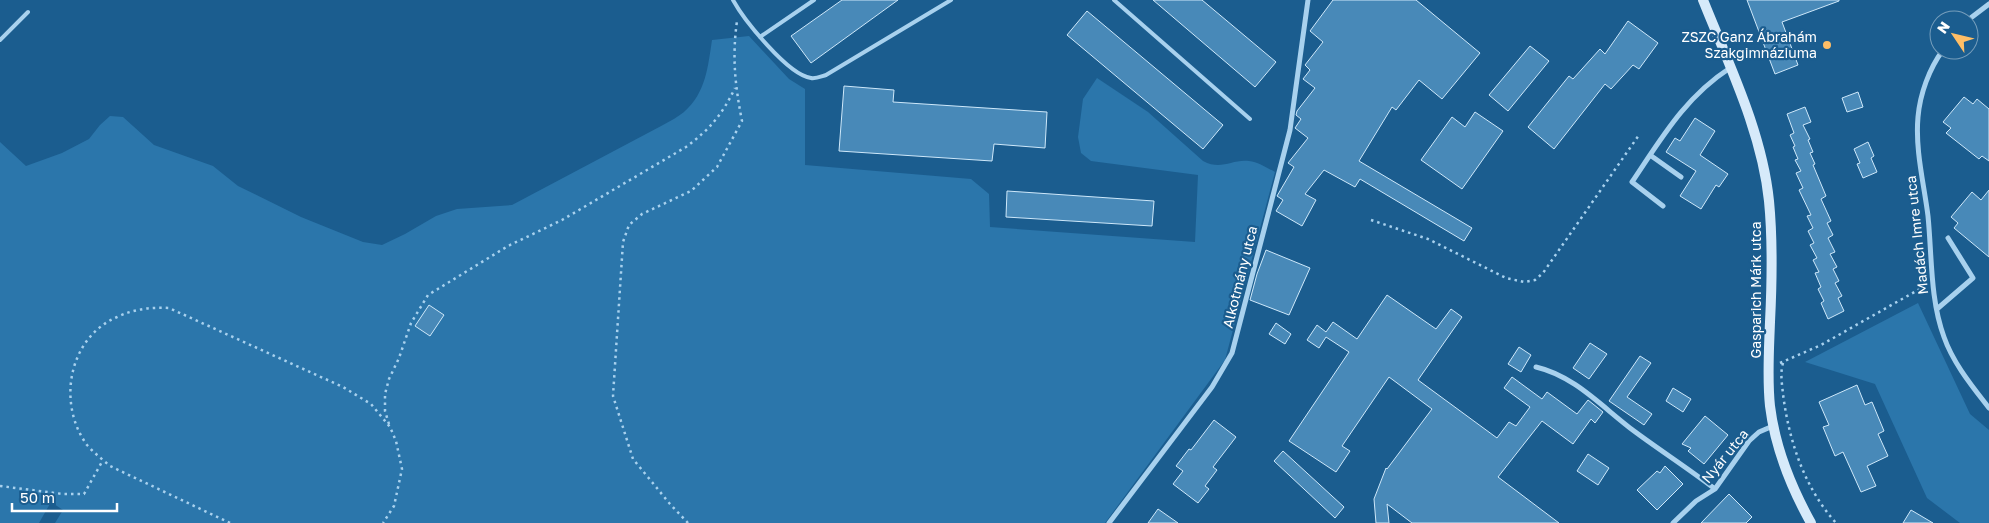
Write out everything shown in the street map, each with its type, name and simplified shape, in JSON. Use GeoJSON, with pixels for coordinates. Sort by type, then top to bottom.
{"type":"FeatureCollection","features":[{"type":"Feature","properties":{"kind":"street","name":"Alkotmány utca"},"geometry":{"type":"LineString","coordinates":[[1109,523],[1212,387],[1232,353],[1290,130],[1308,0]]}},
{"type":"Feature","properties":{"kind":"street","name":"Gasparich Márk utca"},"geometry":{"type":"LineString","coordinates":[[1703,0],[1752,128],[1763,165],[1769,200],[1772,255],[1769,365],[1770,406],[1790,483],[1811,523]]}},
{"type":"Feature","properties":{"kind":"street"},"geometry":{"type":"LineString","coordinates":[[1979,12],[1989,4]]}},
{"type":"Feature","properties":{"kind":"street","name":"Madách Imre utca"},"geometry":{"type":"LineString","coordinates":[[1938,60],[1922,94],[1918,118],[1918,140],[1937,309],[1944,338],[1955,360],[1989,408]]}},
{"type":"Feature","properties":{"kind":"street"},"geometry":{"type":"LineString","coordinates":[[1663,206],[1632,182],[1679,112],[1717,77],[1730,68]]}},
{"type":"Feature","properties":{"kind":"street"},"geometry":{"type":"LineString","coordinates":[[1650,155],[1681,178]]}},
{"type":"Feature","properties":{"kind":"street"},"geometry":{"type":"LineString","coordinates":[[1937,309],[1973,278],[1948,238]]}},
{"type":"Feature","properties":{"kind":"street"},"geometry":{"type":"LineString","coordinates":[[1536,367],[1553,371],[1575,384],[1634,431],[1715,489]]}},
{"type":"Feature","properties":{"kind":"street","name":"Nyár utca"},"geometry":{"type":"LineString","coordinates":[[1673,523],[1696,501],[1715,489],[1749,441],[1759,432],[1774,426]]}},
{"type":"Feature","properties":{"kind":"lane"},"geometry":{"type":"LineString","coordinates":[[733,0],[738,10],[760,37],[789,67],[802,76],[813,79],[826,75],[952,0]]}},
{"type":"Feature","properties":{"kind":"lane"},"geometry":{"type":"LineString","coordinates":[[760,37],[814,0]]}},
{"type":"Feature","properties":{"kind":"lane"},"geometry":{"type":"LineString","coordinates":[[1114,0],[1250,119]]}},
{"type":"Feature","properties":{"kind":"lane"},"geometry":{"type":"LineString","coordinates":[[0,40],[28,12]]}},
{"type":"Feature","properties":{"kind":"path"},"geometry":{"type":"LineString","coordinates":[[688,523],[633,459],[613,396],[623,242],[629,225],[642,214],[691,190],[717,167],[742,121],[735,87],[734,47],[738,10]]}},
{"type":"Feature","properties":{"kind":"path"},"geometry":{"type":"LineString","coordinates":[[382,523],[394,506],[402,469],[396,440],[385,411],[385,394],[411,323],[428,295],[508,246],[562,220],[686,147],[705,133],[723,112],[735,87]]}},
{"type":"Feature","properties":{"kind":"path"},"geometry":{"type":"LineString","coordinates":[[1371,220],[1428,239],[1506,278],[1524,282],[1535,280],[1543,273],[1639,135]]}},
{"type":"Feature","properties":{"kind":"path"},"geometry":{"type":"LineString","coordinates":[[1769,365],[1783,363],[1821,345],[1933,281]]}},
{"type":"Feature","properties":{"kind":"path"},"geometry":{"type":"LineString","coordinates":[[230,523],[103,460],[88,446],[80,433],[70,406],[72,374],[76,361],[83,347],[103,326],[116,317],[136,310],[156,307],[170,308],[185,314],[343,388],[371,404],[390,427]]}},
{"type":"Feature","properties":{"kind":"path"},"geometry":{"type":"LineString","coordinates":[[1783,363],[1782,382],[1786,418],[1793,444],[1813,494],[1836,523]]}},
{"type":"Feature","properties":{"kind":"path"},"geometry":{"type":"LineString","coordinates":[[0,486],[63,494],[84,494],[103,460]]}},
{"type":"Feature","properties":{"kind":"shaded area"},"geometry":{"type":"Polygon","coordinates":[[[749,36],[789,79],[805,89],[805,165],[971,179],[989,194],[990,227],[1195,242],[1198,175],[1091,161],[1081,153],[1078,137],[1083,99],[1097,78],[1148,112],[1203,161],[1221,165],[1249,161],[1275,172],[1225,360],[1105,523],[55,523],[63,510],[51,502],[39,523],[0,523],[0,142],[26,166],[62,153],[89,139],[110,116],[123,117],[154,145],[213,166],[238,186],[301,217],[363,242],[382,245],[436,216],[457,209],[512,205],[671,120],[684,112],[697,96],[705,79],[712,40],[749,36]]]}},
{"type":"Feature","properties":{"kind":"shaded area"},"geometry":{"type":"Polygon","coordinates":[[[1918,303],[1970,414],[1989,430],[1989,523],[1960,523],[1927,498],[1875,384],[1805,362],[1918,303]]]}},
{"type":"Feature","properties":{"kind":"building"},"geometry":{"type":"Polygon","coordinates":[[[842,0],[898,0],[811,63],[791,36],[842,0]]]}},
{"type":"Feature","properties":{"kind":"building"},"geometry":{"type":"Polygon","coordinates":[[[1153,0],[1202,0],[1276,62],[1255,87],[1153,0]]]}},
{"type":"Feature","properties":{"kind":"building"},"geometry":{"type":"Polygon","coordinates":[[[1333,0],[1416,0],[1480,53],[1442,99],[1419,80],[1396,110],[1392,107],[1359,161],[1472,228],[1464,241],[1360,179],[1355,187],[1324,170],[1305,194],[1316,200],[1302,226],[1276,211],[1283,200],[1277,196],[1294,167],[1288,163],[1308,138],[1295,128],[1301,119],[1296,115],[1315,88],[1303,79],[1310,70],[1305,65],[1323,42],[1310,31],[1333,0]]]}},
{"type":"Feature","properties":{"kind":"building"},"geometry":{"type":"Polygon","coordinates":[[[1747,0],[1839,1],[1782,22],[1798,65],[1775,74],[1747,0]]]}},
{"type":"Feature","properties":{"kind":"building"},"geometry":{"type":"Polygon","coordinates":[[[1087,11],[1223,125],[1203,149],[1067,35],[1087,11]]]}},
{"type":"Feature","properties":{"kind":"building"},"geometry":{"type":"Polygon","coordinates":[[[1628,21],[1658,43],[1639,69],[1633,65],[1611,89],[1605,84],[1554,149],[1528,127],[1569,76],[1573,79],[1600,49],[1605,54],[1628,21]]]}},
{"type":"Feature","properties":{"kind":"building"},"geometry":{"type":"Polygon","coordinates":[[[1530,46],[1549,61],[1508,111],[1489,95],[1530,46]]]}},
{"type":"Feature","properties":{"kind":"building"},"geometry":{"type":"Polygon","coordinates":[[[844,86],[894,90],[893,102],[1047,112],[1045,148],[994,144],[992,161],[839,151],[844,86]]]}},
{"type":"Feature","properties":{"kind":"building"},"geometry":{"type":"Polygon","coordinates":[[[1858,92],[1863,107],[1847,112],[1842,98],[1858,92]]]}},
{"type":"Feature","properties":{"kind":"building"},"geometry":{"type":"Polygon","coordinates":[[[1964,97],[1973,104],[1977,99],[1989,109],[1989,161],[1982,156],[1979,159],[1946,133],[1951,128],[1943,122],[1964,97]]]}},
{"type":"Feature","properties":{"kind":"building"},"geometry":{"type":"Polygon","coordinates":[[[1805,107],[1811,122],[1803,125],[1810,139],[1808,140],[1813,152],[1810,153],[1815,164],[1813,165],[1826,196],[1821,199],[1831,221],[1827,223],[1833,235],[1828,238],[1835,252],[1830,254],[1837,267],[1833,269],[1839,281],[1835,283],[1842,296],[1838,298],[1844,311],[1828,319],[1821,303],[1824,301],[1818,289],[1821,287],[1815,273],[1819,272],[1813,260],[1817,258],[1810,245],[1814,243],[1808,231],[1813,228],[1807,216],[1811,215],[1799,190],[1803,188],[1796,173],[1801,171],[1795,160],[1798,159],[1790,135],[1794,133],[1787,114],[1805,107]]]}},
{"type":"Feature","properties":{"kind":"building"},"geometry":{"type":"Polygon","coordinates":[[[1475,112],[1503,131],[1462,189],[1421,160],[1452,117],[1465,127],[1475,112]]]}},
{"type":"Feature","properties":{"kind":"building"},"geometry":{"type":"Polygon","coordinates":[[[1695,118],[1715,131],[1700,155],[1728,174],[1719,187],[1716,185],[1701,209],[1680,196],[1696,171],[1666,152],[1675,138],[1680,141],[1695,118]]]}},
{"type":"Feature","properties":{"kind":"building"},"geometry":{"type":"Polygon","coordinates":[[[1868,142],[1874,156],[1871,158],[1877,172],[1863,178],[1857,164],[1860,163],[1854,149],[1868,142]]]}},
{"type":"Feature","properties":{"kind":"building"},"geometry":{"type":"Polygon","coordinates":[[[1989,190],[1989,257],[1954,228],[1958,223],[1951,217],[1972,192],[1981,200],[1989,190]]]}},
{"type":"Feature","properties":{"kind":"building"},"geometry":{"type":"Polygon","coordinates":[[[1007,191],[1154,201],[1152,226],[1006,217],[1007,191]]]}},
{"type":"Feature","properties":{"kind":"building"},"geometry":{"type":"Polygon","coordinates":[[[1266,250],[1310,268],[1289,315],[1250,300],[1266,250]]]}},
{"type":"Feature","properties":{"kind":"building"},"geometry":{"type":"Polygon","coordinates":[[[1387,295],[1436,329],[1451,309],[1462,317],[1418,380],[1497,438],[1509,422],[1516,426],[1530,407],[1504,388],[1512,377],[1542,399],[1547,392],[1577,414],[1588,400],[1603,412],[1595,423],[1591,419],[1573,444],[1542,421],[1498,477],[1559,523],[1412,523],[1387,504],[1389,523],[1376,523],[1374,499],[1386,468],[1432,409],[1389,377],[1342,446],[1350,451],[1336,472],[1289,441],[1349,352],[1326,337],[1319,348],[1307,340],[1317,325],[1326,332],[1333,322],[1357,339],[1387,295]]]}},
{"type":"Feature","properties":{"kind":"building"},"geometry":{"type":"Polygon","coordinates":[[[429,305],[444,315],[430,336],[415,326],[429,305]]]}},
{"type":"Feature","properties":{"kind":"building"},"geometry":{"type":"Polygon","coordinates":[[[1276,323],[1291,334],[1285,344],[1269,334],[1276,323]]]}},
{"type":"Feature","properties":{"kind":"building"},"geometry":{"type":"Polygon","coordinates":[[[1590,343],[1607,354],[1589,379],[1573,368],[1590,343]]]}},
{"type":"Feature","properties":{"kind":"building"},"geometry":{"type":"Polygon","coordinates":[[[1519,347],[1531,355],[1521,372],[1508,364],[1519,347]]]}},
{"type":"Feature","properties":{"kind":"building"},"geometry":{"type":"Polygon","coordinates":[[[1640,356],[1651,363],[1627,397],[1652,414],[1644,425],[1609,401],[1640,356]]]}},
{"type":"Feature","properties":{"kind":"building"},"geometry":{"type":"Polygon","coordinates":[[[1857,385],[1865,405],[1872,402],[1884,431],[1878,434],[1888,456],[1867,466],[1876,486],[1861,492],[1843,452],[1835,456],[1823,427],[1829,425],[1819,402],[1857,385]]]}},
{"type":"Feature","properties":{"kind":"building"},"geometry":{"type":"Polygon","coordinates":[[[1673,388],[1691,399],[1683,412],[1666,401],[1673,388]]]}},
{"type":"Feature","properties":{"kind":"building"},"geometry":{"type":"Polygon","coordinates":[[[1705,416],[1728,435],[1704,464],[1688,451],[1691,448],[1682,444],[1705,416]]]}},
{"type":"Feature","properties":{"kind":"building"},"geometry":{"type":"Polygon","coordinates":[[[1214,420],[1236,437],[1213,467],[1217,470],[1205,486],[1209,489],[1198,503],[1173,484],[1183,471],[1176,466],[1214,420]]]}},
{"type":"Feature","properties":{"kind":"building"},"geometry":{"type":"Polygon","coordinates":[[[1283,451],[1344,507],[1335,518],[1274,461],[1283,451]]]}},
{"type":"Feature","properties":{"kind":"building"},"geometry":{"type":"Polygon","coordinates":[[[1588,454],[1609,468],[1598,485],[1577,471],[1588,454]]]}},
{"type":"Feature","properties":{"kind":"building"},"geometry":{"type":"Polygon","coordinates":[[[1665,466],[1683,484],[1657,510],[1637,490],[1657,471],[1660,473],[1665,466]]]}},
{"type":"Feature","properties":{"kind":"building"},"geometry":{"type":"Polygon","coordinates":[[[1729,494],[1752,517],[1746,523],[1701,523],[1729,494]]]}},
{"type":"Feature","properties":{"kind":"building"},"geometry":{"type":"Polygon","coordinates":[[[1158,509],[1178,523],[1148,523],[1158,509]]]}},
{"type":"Feature","properties":{"kind":"building"},"geometry":{"type":"Polygon","coordinates":[[[1911,510],[1933,523],[1903,523],[1911,510]]]}},
{"type":"Feature","properties":{"kind":"place","name":"ZSZC Ganz Ábrahám Szakgimnáziuma"},"geometry":{"type":"Point","coordinates":[1827,45]}}]}
